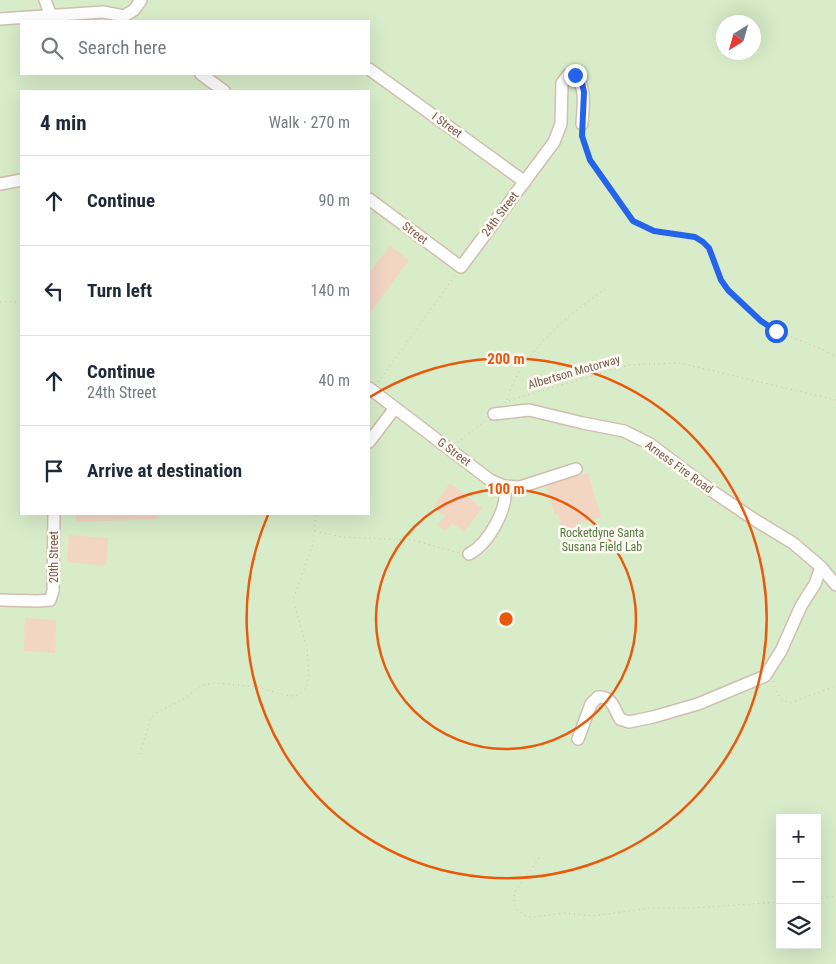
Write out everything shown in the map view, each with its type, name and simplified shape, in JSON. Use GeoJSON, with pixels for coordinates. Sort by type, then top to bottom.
{"type":"FeatureCollection","features":[{"type":"Feature","properties":{"kind":"lane"},"geometry":{"type":"LineString","coordinates":[[45,0],[51,16]]}},
{"type":"Feature","properties":{"kind":"lane"},"geometry":{"type":"LineString","coordinates":[[0,19],[103,12],[127,19],[141,0]]}},
{"type":"Feature","properties":{"kind":"lane","name":"I Street"},"geometry":{"type":"LineString","coordinates":[[370,69],[525,182]]}},
{"type":"Feature","properties":{"kind":"lane"},"geometry":{"type":"LineString","coordinates":[[202,75],[223,90]]}},
{"type":"Feature","properties":{"kind":"lane","name":"24th Street"},"geometry":{"type":"LineString","coordinates":[[461,268],[554,142],[561,124],[562,83],[568,75],[575,75],[582,83],[584,92],[582,124]]}},
{"type":"Feature","properties":{"kind":"lane"},"geometry":{"type":"LineString","coordinates":[[0,184],[20,180]]}},
{"type":"Feature","properties":{"kind":"lane","name":"Street"},"geometry":{"type":"LineString","coordinates":[[370,200],[461,268]]}},
{"type":"Feature","properties":{"kind":"lane","name":"G Street"},"geometry":{"type":"LineString","coordinates":[[370,390],[490,480],[504,486]]}},
{"type":"Feature","properties":{"kind":"lane"},"geometry":{"type":"LineString","coordinates":[[370,441],[395,408]]}},
{"type":"Feature","properties":{"kind":"lane","name":"Arness Fire Road"},"geometry":{"type":"LineString","coordinates":[[494,414],[528,410],[583,423],[624,430],[650,444],[719,496],[793,543],[821,567],[836,585]]}},
{"type":"Feature","properties":{"kind":"lane"},"geometry":{"type":"LineString","coordinates":[[469,554],[478,550],[497,523],[507,494],[504,486],[520,487],[576,469]]}},
{"type":"Feature","properties":{"kind":"lane","name":"20th Street"},"geometry":{"type":"LineString","coordinates":[[0,600],[50,600],[54,591],[54,515]]}},
{"type":"Feature","properties":{"kind":"lane"},"geometry":{"type":"LineString","coordinates":[[578,739],[591,704],[598,697],[605,696],[611,701],[620,719],[629,722],[698,704],[765,676],[781,651],[801,606],[815,584],[821,567]]}},
{"type":"Feature","properties":{"kind":"path"},"geometry":{"type":"LineString","coordinates":[[582,124],[582,136],[590,160],[633,221],[654,231],[695,237],[703,242],[709,248],[721,280],[728,290],[761,321],[776,331],[824,350],[836,357]]}},
{"type":"Feature","properties":{"kind":"path"},"geometry":{"type":"LineString","coordinates":[[370,390],[461,268]]}},
{"type":"Feature","properties":{"kind":"path"},"geometry":{"type":"LineString","coordinates":[[507,401],[511,384],[538,346],[583,304],[604,289]]}},
{"type":"Feature","properties":{"kind":"path"},"geometry":{"type":"LineString","coordinates":[[0,302],[20,302]]}},
{"type":"Feature","properties":{"kind":"path","name":"Albertson Motorway"},"geometry":{"type":"LineString","coordinates":[[450,449],[470,431],[494,414],[507,401],[629,365],[680,363],[836,400]]}},
{"type":"Feature","properties":{"kind":"path"},"geometry":{"type":"LineString","coordinates":[[140,754],[150,720],[156,713],[184,699],[200,686],[213,683],[250,686],[292,696],[299,695],[306,688],[309,677],[307,648],[293,600],[313,544],[316,515]]}},
{"type":"Feature","properties":{"kind":"path"},"geometry":{"type":"LineString","coordinates":[[314,530],[342,537],[414,540],[450,551],[469,554]]}},
{"type":"Feature","properties":{"kind":"path"},"geometry":{"type":"LineString","coordinates":[[770,669],[776,692],[780,698],[790,704],[836,686]]}},
{"type":"Feature","properties":{"kind":"path"},"geometry":{"type":"LineString","coordinates":[[539,858],[514,894],[517,910],[528,917],[535,918],[564,913],[593,916],[649,908],[692,908],[776,902]]}},
{"type":"Feature","properties":{"kind":"path"},"geometry":{"type":"LineString","coordinates":[[821,898],[836,896]]}},
{"type":"Feature","properties":{"kind":"green space","name":"Rocketdyne Santa Susana Field Lab"},"geometry":{"type":"Polygon","coordinates":[[[0,0],[836,0],[836,964],[0,964],[0,0]]]}},
{"type":"Feature","properties":{"kind":"building"},"geometry":{"type":"Polygon","coordinates":[[[390,246],[409,260],[370,313],[370,272],[390,246]]]}},
{"type":"Feature","properties":{"kind":"building"},"geometry":{"type":"Polygon","coordinates":[[[588,473],[601,517],[578,524],[581,535],[565,540],[558,514],[555,515],[546,485],[588,473]]]}},
{"type":"Feature","properties":{"kind":"building"},"geometry":{"type":"Polygon","coordinates":[[[450,483],[482,508],[464,532],[452,523],[445,531],[437,525],[445,516],[433,507],[450,483]]]}},
{"type":"Feature","properties":{"kind":"building"},"geometry":{"type":"Polygon","coordinates":[[[76,515],[156,515],[157,519],[76,522],[76,515]]]}},
{"type":"Feature","properties":{"kind":"building"},"geometry":{"type":"Polygon","coordinates":[[[69,535],[108,538],[106,566],[67,562],[69,535]]]}},
{"type":"Feature","properties":{"kind":"building"},"geometry":{"type":"Polygon","coordinates":[[[25,618],[56,620],[55,653],[24,651],[25,618]]]}},
{"type":"Feature","properties":{"kind":"route"},"geometry":{"type":"LineString","coordinates":[[575,75],[582,83],[584,92],[582,136],[584,145],[590,160],[633,221],[642,227],[654,231],[695,237],[703,242],[709,248],[721,280],[728,290],[761,321],[776,331]]}}]}
